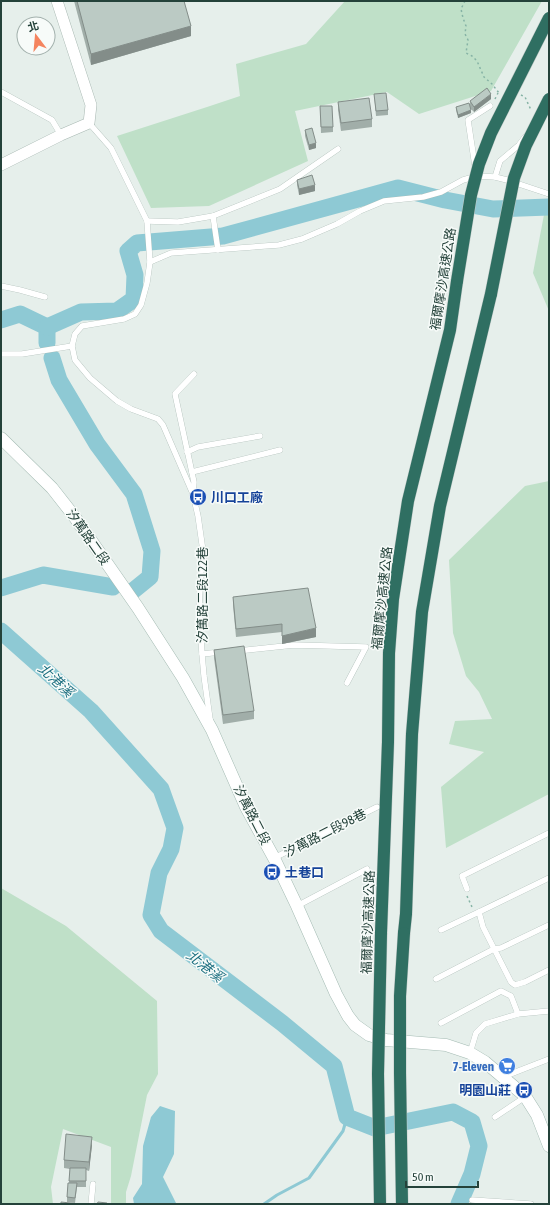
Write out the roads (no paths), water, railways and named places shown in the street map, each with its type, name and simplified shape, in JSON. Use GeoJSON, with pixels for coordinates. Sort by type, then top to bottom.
{"type":"FeatureCollection","features":[{"type":"Feature","properties":{"kind":"highway","name":"福爾摩沙高速公路"},"geometry":{"type":"LineString","coordinates":[[380,1204],[378,1074],[381,933],[388,742],[389,652],[394,599],[408,501],[450,330],[471,195],[479,164],[491,133],[549,18]]}},
{"type":"Feature","properties":{"kind":"highway"},"geometry":{"type":"LineString","coordinates":[[402,1204],[400,1004],[406,914],[412,734],[422,612],[440,506],[491,294],[514,178],[526,145],[549,98]]}},
{"type":"Feature","properties":{"kind":"street"},"geometry":{"type":"LineString","coordinates":[[1,164],[89,123],[91,105],[57,1]]}},
{"type":"Feature","properties":{"kind":"street","name":"汐萬路二段"},"geometry":{"type":"LineString","coordinates":[[1,438],[52,488],[74,516],[142,615],[182,678],[212,730],[246,807],[274,858],[336,994],[348,1016],[355,1025],[369,1035],[386,1040],[446,1045],[470,1052],[485,1062],[525,1096],[537,1115],[549,1146]]}},
{"type":"Feature","properties":{"kind":"lane"},"geometry":{"type":"LineString","coordinates":[[1,92],[52,120],[61,135]]}},
{"type":"Feature","properties":{"kind":"lane"},"geometry":{"type":"LineString","coordinates":[[477,176],[468,120],[490,106]]}},
{"type":"Feature","properties":{"kind":"lane"},"geometry":{"type":"LineString","coordinates":[[495,177],[500,161],[519,145],[538,122],[549,112]]}},
{"type":"Feature","properties":{"kind":"lane"},"geometry":{"type":"LineString","coordinates":[[1,354],[22,354],[72,346],[75,334],[82,326],[124,319],[135,314],[141,305],[147,283],[150,262],[147,221],[111,148],[89,123]]}},
{"type":"Feature","properties":{"kind":"lane"},"geometry":{"type":"LineString","coordinates":[[147,221],[178,222],[213,216],[280,189],[338,149]]}},
{"type":"Feature","properties":{"kind":"lane"},"geometry":{"type":"LineString","coordinates":[[150,262],[171,253],[279,245],[302,238],[337,224],[360,211],[384,201],[423,197],[441,192],[464,180],[477,176],[495,177],[507,180],[549,194]]}},
{"type":"Feature","properties":{"kind":"lane"},"geometry":{"type":"LineString","coordinates":[[213,216],[218,250]]}},
{"type":"Feature","properties":{"kind":"lane"},"geometry":{"type":"LineString","coordinates":[[1,286],[46,297]]}},
{"type":"Feature","properties":{"kind":"lane","name":"汐萬路二段122巷"},"geometry":{"type":"LineString","coordinates":[[72,346],[75,360],[90,378],[117,402],[158,419],[163,425],[193,494],[198,516],[204,558],[201,572],[199,608],[204,676],[212,730]]}},
{"type":"Feature","properties":{"kind":"lane"},"geometry":{"type":"LineString","coordinates":[[193,494],[194,482],[175,394],[194,374]]}},
{"type":"Feature","properties":{"kind":"lane"},"geometry":{"type":"LineString","coordinates":[[187,452],[198,447],[260,436]]}},
{"type":"Feature","properties":{"kind":"lane"},"geometry":{"type":"LineString","coordinates":[[192,472],[280,450]]}},
{"type":"Feature","properties":{"kind":"lane"},"geometry":{"type":"LineString","coordinates":[[232,651],[294,646],[366,647],[347,683]]}},
{"type":"Feature","properties":{"kind":"lane"},"geometry":{"type":"LineString","coordinates":[[202,654],[225,652]]}},
{"type":"Feature","properties":{"kind":"lane","name":"汐萬路二段98巷"},"geometry":{"type":"LineString","coordinates":[[274,858],[377,807]]}},
{"type":"Feature","properties":{"kind":"lane"},"geometry":{"type":"LineString","coordinates":[[467,888],[462,876],[549,833]]}},
{"type":"Feature","properties":{"kind":"lane"},"geometry":{"type":"LineString","coordinates":[[297,906],[367,869]]}},
{"type":"Feature","properties":{"kind":"lane"},"geometry":{"type":"LineString","coordinates":[[441,930],[549,878]]}},
{"type":"Feature","properties":{"kind":"lane"},"geometry":{"type":"LineString","coordinates":[[477,912],[511,982],[515,985],[525,982],[549,970]]}},
{"type":"Feature","properties":{"kind":"lane"},"geometry":{"type":"LineString","coordinates":[[436,979],[494,949],[501,948],[549,925]]}},
{"type":"Feature","properties":{"kind":"lane"},"geometry":{"type":"LineString","coordinates":[[441,1023],[502,991],[511,996],[518,1014]]}},
{"type":"Feature","properties":{"kind":"lane"},"geometry":{"type":"LineString","coordinates":[[470,1052],[476,1033],[486,1024],[518,1014],[549,1011]]}},
{"type":"Feature","properties":{"kind":"lane"},"geometry":{"type":"LineString","coordinates":[[503,1077],[549,1060]]}},
{"type":"Feature","properties":{"kind":"lane"},"geometry":{"type":"LineString","coordinates":[[495,1117],[525,1096]]}},
{"type":"Feature","properties":{"kind":"lane"},"geometry":{"type":"LineString","coordinates":[[91,1204],[93,1184]]}},
{"type":"Feature","properties":{"kind":"lane"},"geometry":{"type":"LineString","coordinates":[[472,1200],[531,1204]]}},
{"type":"Feature","properties":{"kind":"water"},"geometry":{"type":"Polygon","coordinates":[[[160,1106],[175,1111],[174,1154],[163,1177],[176,1203],[179,1204],[134,1204],[133,1198],[142,1184],[143,1146],[151,1117],[160,1106]]]}},
{"type":"Feature","properties":{"kind":"waterway"},"geometry":{"type":"LineString","coordinates":[[47,327],[81,312],[117,311],[134,299],[135,275],[128,251],[137,243],[223,236],[398,188],[445,200],[493,209],[549,207]]}},
{"type":"Feature","properties":{"kind":"waterway","name":"北港溪"},"geometry":{"type":"LineString","coordinates":[[1,320],[20,314],[47,327],[47,343]]}},
{"type":"Feature","properties":{"kind":"waterway","name":"北港溪"},"geometry":{"type":"LineString","coordinates":[[52,358],[59,380],[97,444],[134,494],[152,551],[150,577],[134,590]]}},
{"type":"Feature","properties":{"kind":"waterway","name":"北港溪"},"geometry":{"type":"LineString","coordinates":[[1,588],[43,575],[113,587]]}},
{"type":"Feature","properties":{"kind":"waterway","name":"北港溪"},"geometry":{"type":"LineString","coordinates":[[1,631],[91,711],[161,789],[175,828],[171,849],[159,873],[151,915],[161,931],[282,1023],[334,1066],[347,1117],[375,1128],[453,1112],[472,1122],[479,1146],[472,1174],[459,1204]]}},
{"type":"Feature","properties":{"kind":"waterway"},"geometry":{"type":"LineString","coordinates":[[264,1204],[277,1195],[309,1178],[343,1131],[347,1117]]}},
{"type":"Feature","properties":{"kind":"place","name":"川口工廠"},"geometry":{"type":"Point","coordinates":[198,497]}},
{"type":"Feature","properties":{"kind":"place","name":"土巷口"},"geometry":{"type":"Point","coordinates":[272,872]}},
{"type":"Feature","properties":{"kind":"place","name":"7-Eleven"},"geometry":{"type":"Point","coordinates":[507,1066]}},
{"type":"Feature","properties":{"kind":"place","name":"明園山莊"},"geometry":{"type":"Point","coordinates":[524,1090]}}]}
